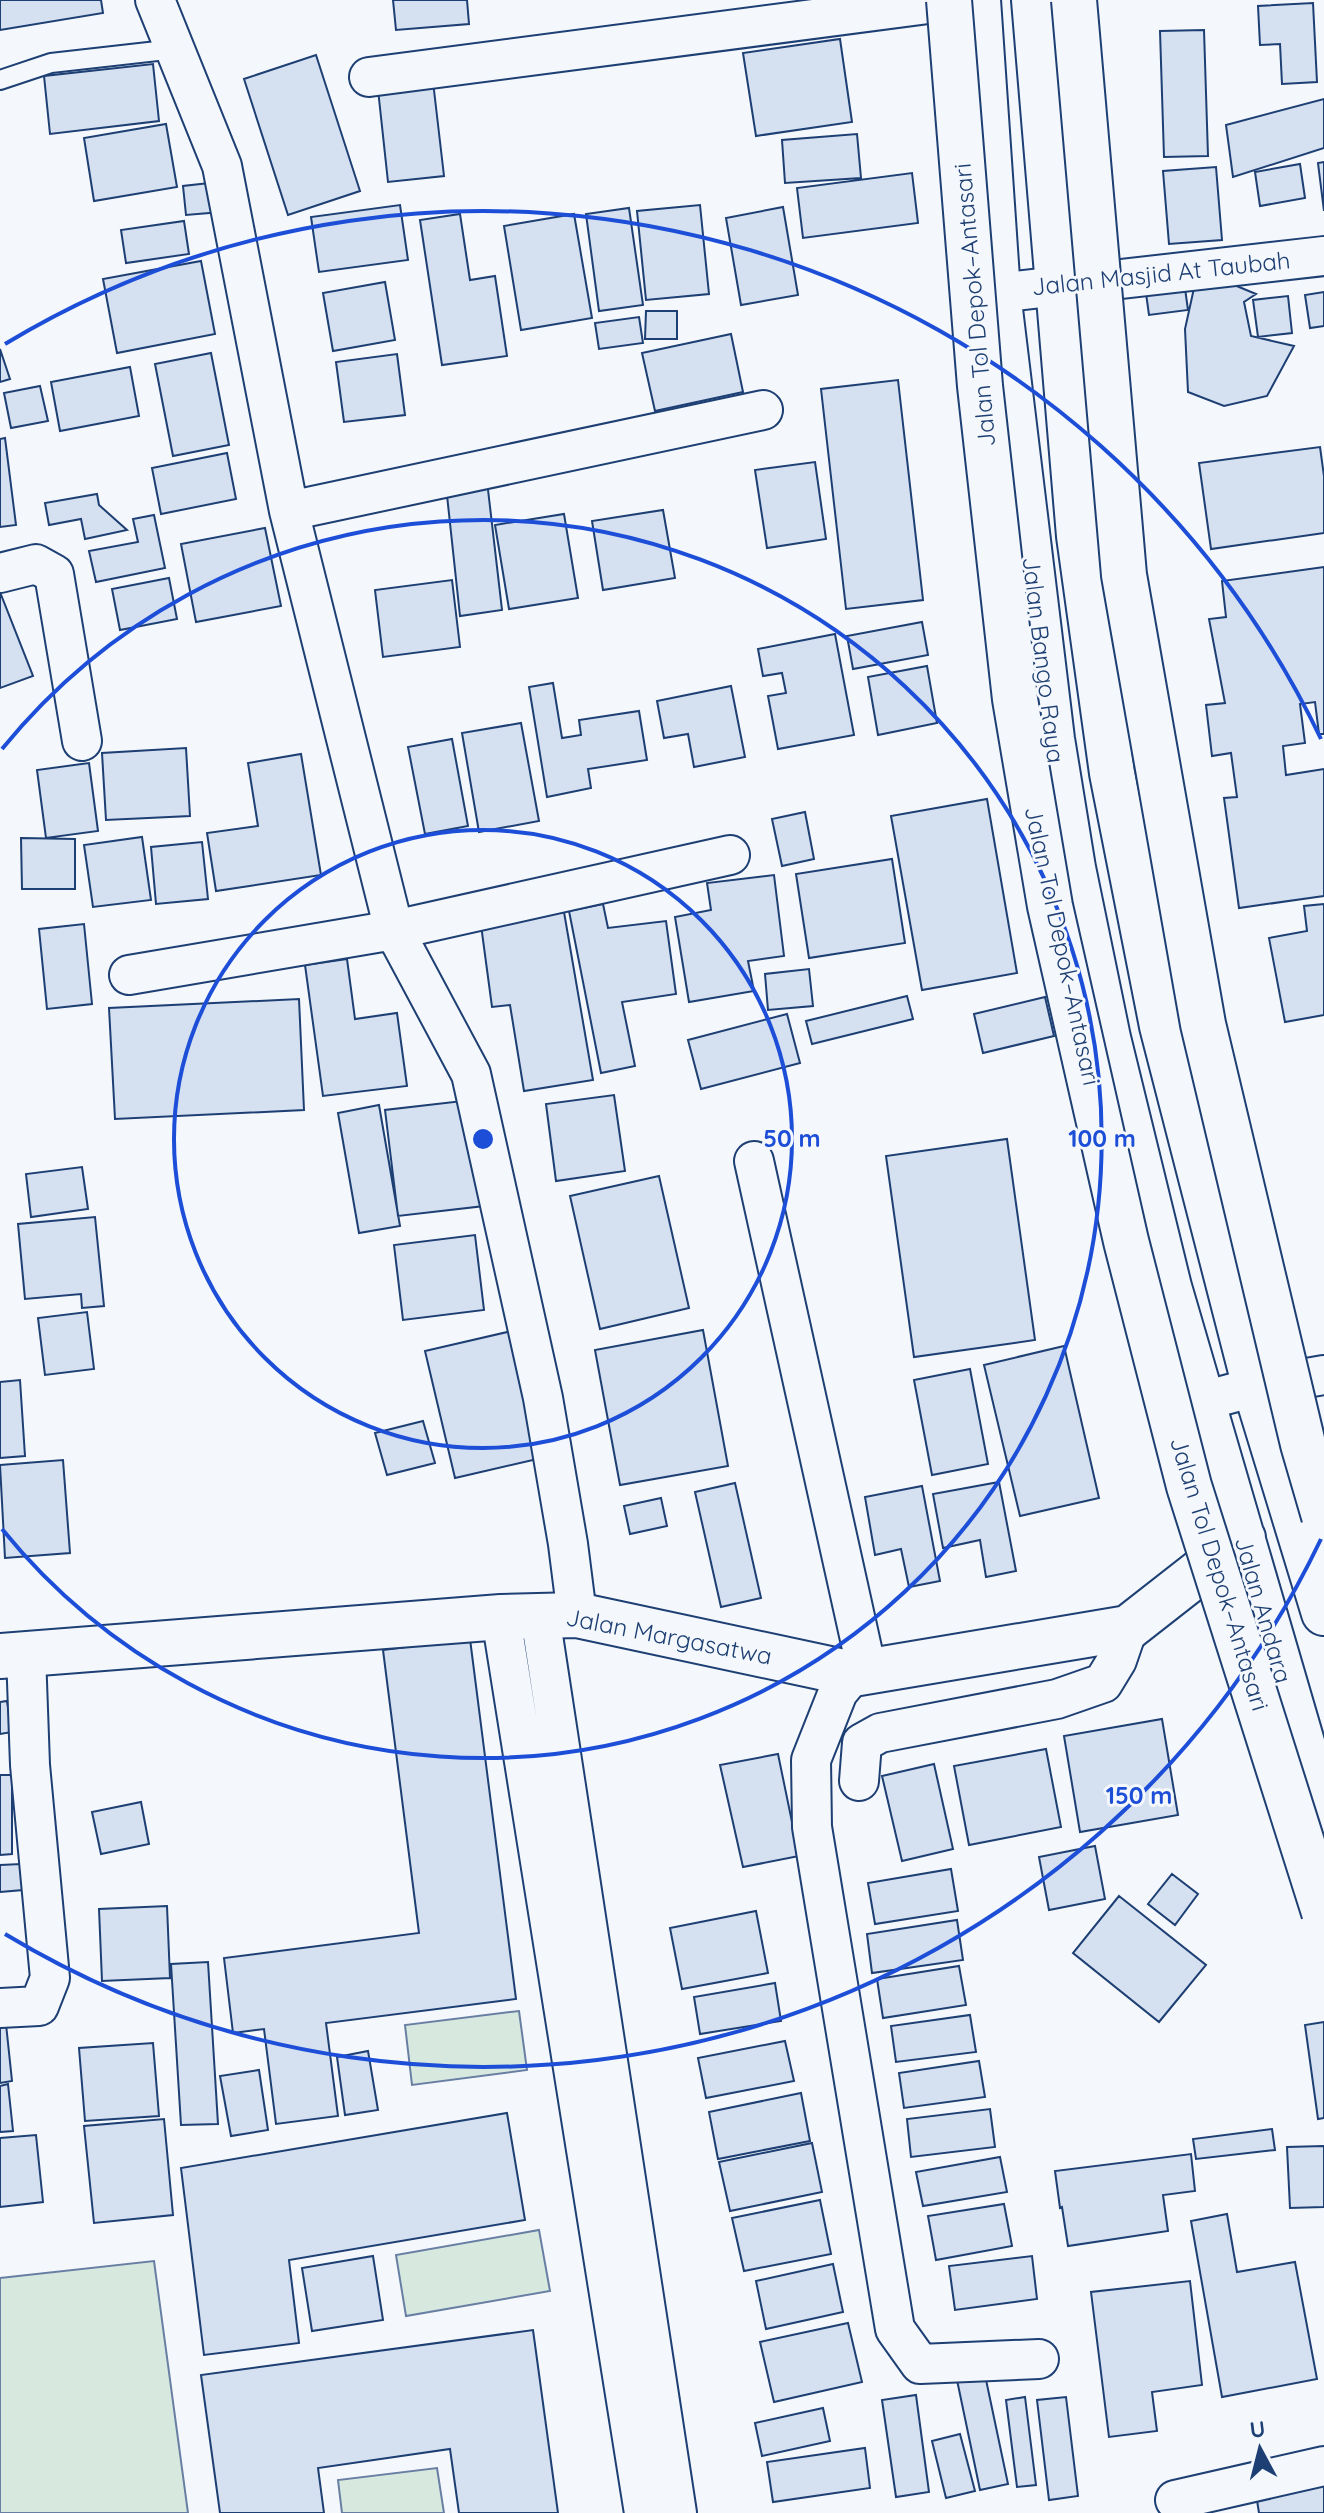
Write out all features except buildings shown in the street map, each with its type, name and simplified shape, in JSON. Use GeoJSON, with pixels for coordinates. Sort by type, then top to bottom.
{"type":"FeatureCollection","features":[{"type":"Feature","properties":{"kind":"main road","name":"Jalan Tol Depok–Antasari"},"geometry":{"type":"LineString","coordinates":[[949,0],[980,386],[992,495],[1015,699],[1050,906],[1126,1241],[1189,1486],[1324,1912]]}},
{"type":"Feature","properties":{"kind":"main road","name":"Jalan Bango Raya"},"geometry":{"type":"LineString","coordinates":[[978,0],[998,293],[1052,739],[1073,868],[1108,1038],[1169,1287],[1203,1401]]}},
{"type":"Feature","properties":{"kind":"main road"},"geometry":{"type":"LineString","coordinates":[[1034,0],[1079,536],[1112,773],[1162,1026],[1255,1387],[1306,1506]]}},
{"type":"Feature","properties":{"kind":"main road"},"geometry":{"type":"LineString","coordinates":[[1074,0],[1124,575],[1203,1024],[1303,1444],[1306,1506],[1324,1613]]}},
{"type":"Feature","properties":{"kind":"main road"},"geometry":{"type":"LineString","coordinates":[[1135,1151],[1190,1135]]}},
{"type":"Feature","properties":{"kind":"main road","name":"Jalan Andara"},"geometry":{"type":"LineString","coordinates":[[1203,1401],[1324,1818]]}},
{"type":"Feature","properties":{"kind":"main road","name":"Jalan Margasatwa"},"geometry":{"type":"LineString","coordinates":[[13,1655],[539,1616],[860,1673],[1128,1628],[1242,1538],[1306,1506]]}},
{"type":"Feature","properties":{"kind":"street"},"geometry":{"type":"LineString","coordinates":[[155,0],[222,166],[289,511],[394,930],[471,1074],[543,1398],[568,1544],[539,1616],[582,2014],[607,2171],[677,2513]]}},
{"type":"Feature","properties":{"kind":"street"},"geometry":{"type":"LineString","coordinates":[[369,77],[959,0]]}},
{"type":"Feature","properties":{"kind":"street","name":"Jalan Masjid At Taubah"},"geometry":{"type":"LineString","coordinates":[[998,293],[1324,256]]}},
{"type":"Feature","properties":{"kind":"street"},"geometry":{"type":"LineString","coordinates":[[289,511],[763,410]]}},
{"type":"Feature","properties":{"kind":"street"},"geometry":{"type":"LineString","coordinates":[[0,573],[36,564],[54,574],[82,741]]}},
{"type":"Feature","properties":{"kind":"street"},"geometry":{"type":"LineString","coordinates":[[129,975],[394,930],[730,855]]}},
{"type":"Feature","properties":{"kind":"street"},"geometry":{"type":"LineString","coordinates":[[754,1161],[860,1673],[838,1692],[811,1760],[812,1827],[895,2329],[920,2364],[1039,2359]]}},
{"type":"Feature","properties":{"kind":"street"},"geometry":{"type":"LineString","coordinates":[[1203,1401],[1255,1387],[1324,1375]]}},
{"type":"Feature","properties":{"kind":"street"},"geometry":{"type":"LineString","coordinates":[[859,1781],[862,1743],[880,1733],[1057,1699],[1103,1683],[1117,1660],[1128,1628]]}},
{"type":"Feature","properties":{"kind":"street"},"geometry":{"type":"LineString","coordinates":[[0,2008],[39,2006],[50,1978],[30,1765],[13,1655]]}},
{"type":"Feature","properties":{"kind":"street"},"geometry":{"type":"LineString","coordinates":[[607,2171],[644,2513]]}},
{"type":"Feature","properties":{"kind":"street"},"geometry":{"type":"LineString","coordinates":[[1175,2500],[1324,2466]]}},
{"type":"Feature","properties":{"kind":"lane"},"geometry":{"type":"LineString","coordinates":[[0,80],[51,63],[175,49]]}},
{"type":"Feature","properties":{"kind":"shaded area"},"geometry":{"type":"Polygon","coordinates":[[[519,2011],[527,2070],[412,2085],[405,2025],[519,2011]]]}},
{"type":"Feature","properties":{"kind":"shaded area"},"geometry":{"type":"Polygon","coordinates":[[[539,2230],[550,2291],[406,2316],[396,2255],[539,2230]]]}},
{"type":"Feature","properties":{"kind":"shaded area"},"geometry":{"type":"Polygon","coordinates":[[[154,2261],[188,2513],[0,2513],[0,2278],[154,2261]]]}},
{"type":"Feature","properties":{"kind":"shaded area"},"geometry":{"type":"Polygon","coordinates":[[[437,2468],[444,2513],[342,2513],[338,2480],[437,2468]]]}}]}
